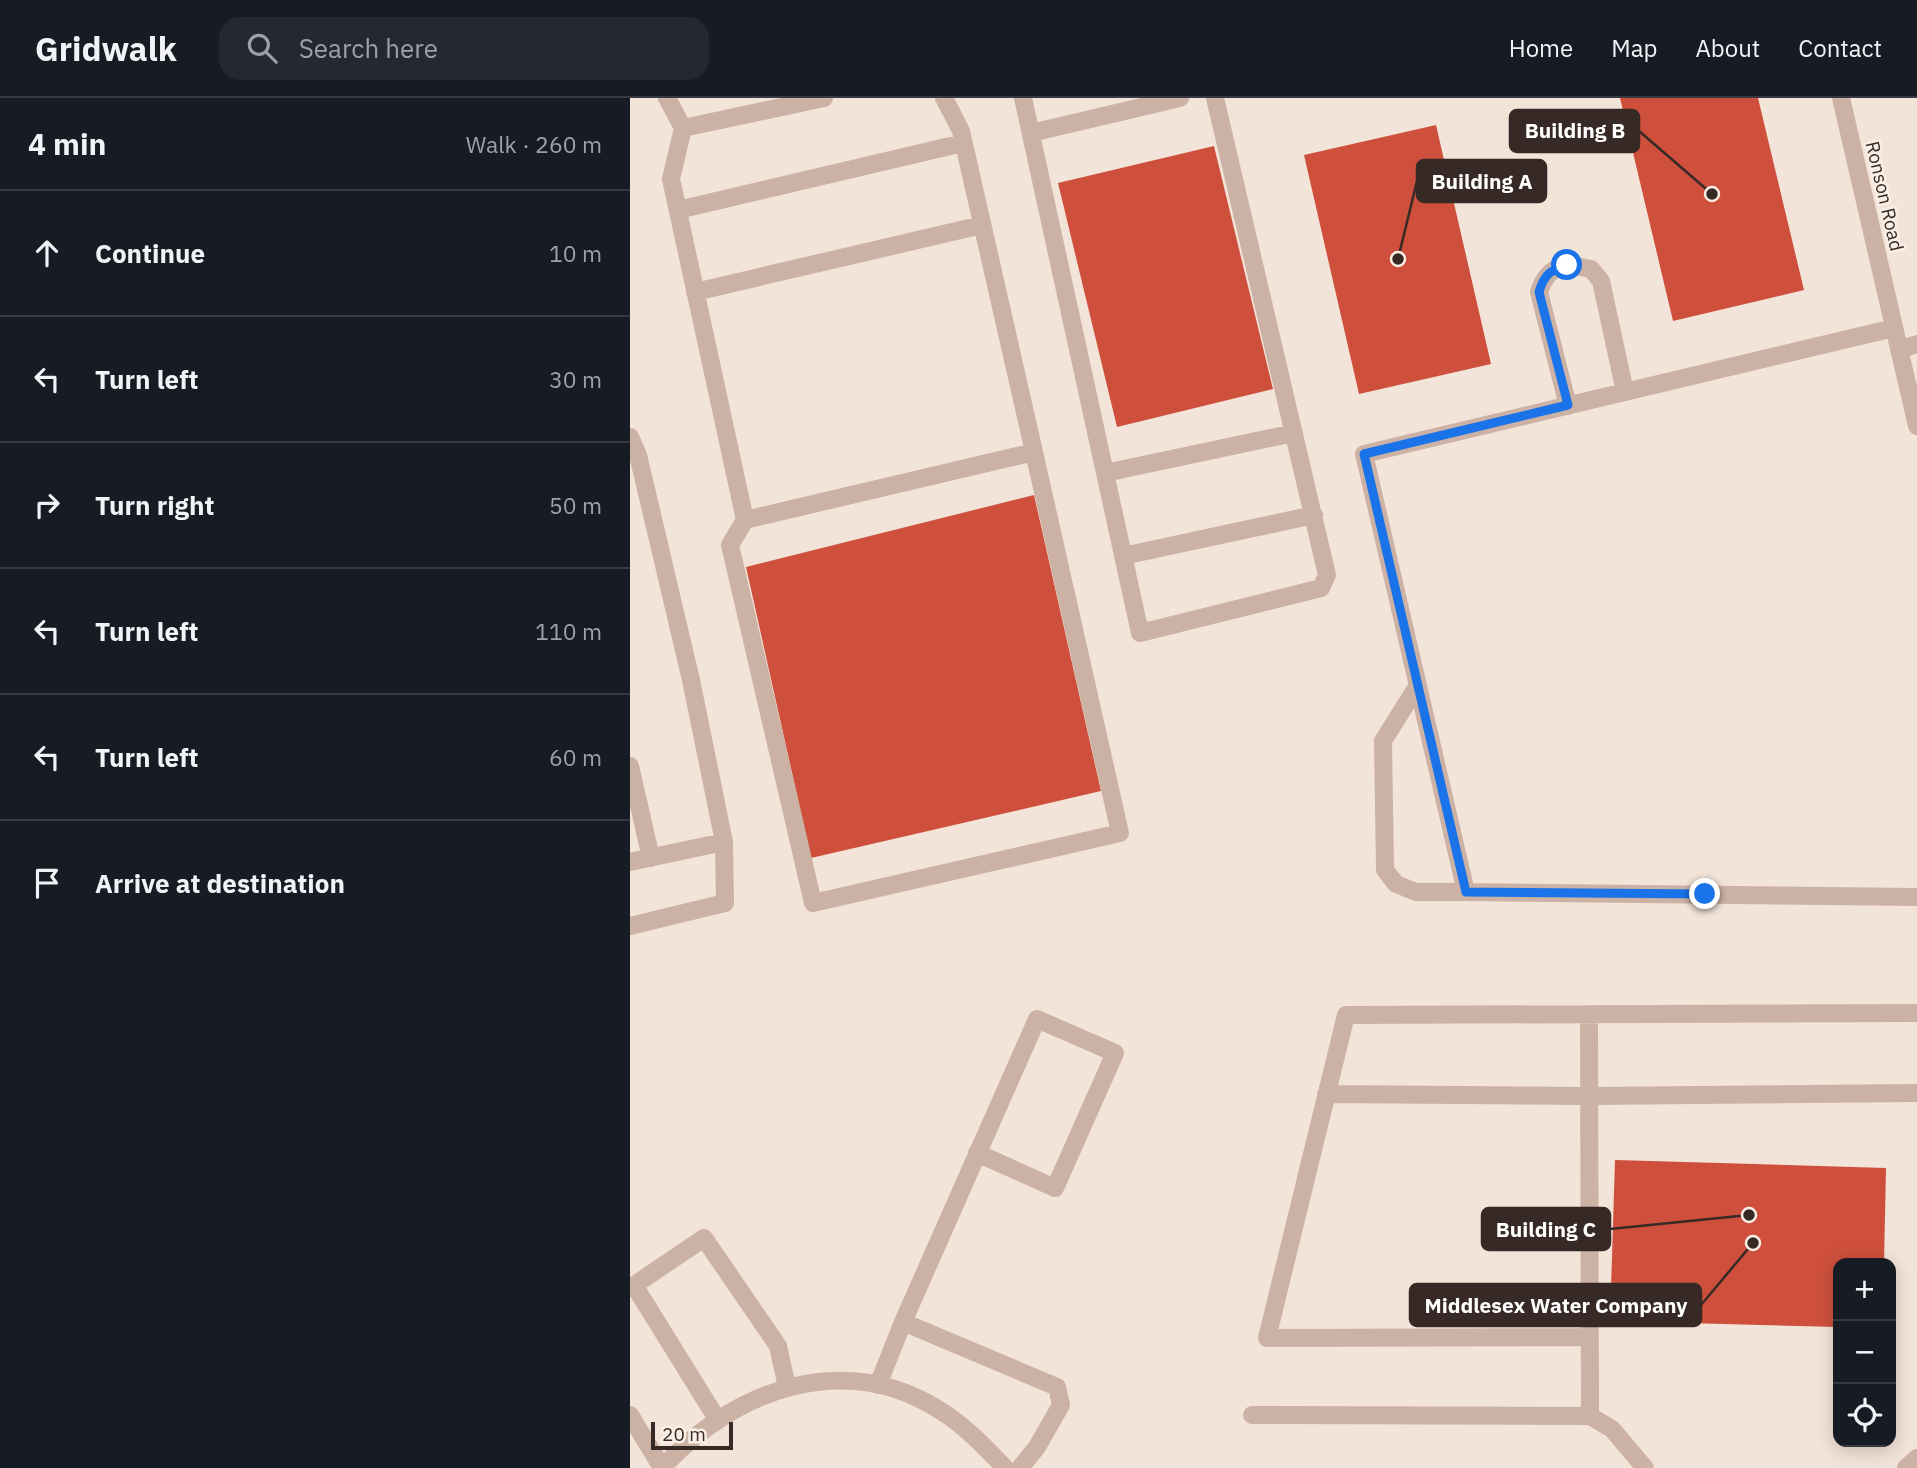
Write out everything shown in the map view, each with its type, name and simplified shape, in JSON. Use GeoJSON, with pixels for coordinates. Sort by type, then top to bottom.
{"type":"FeatureCollection","features":[{"type":"Feature","properties":{"kind":"street"},"geometry":{"type":"LineString","coordinates":[[667,98],[683,128],[671,179],[745,520],[730,545],[813,903],[1119,833],[964,143],[961,131],[944,98]]}},
{"type":"Feature","properties":{"kind":"street"},"geometry":{"type":"LineString","coordinates":[[683,128],[824,98]]}},
{"type":"Feature","properties":{"kind":"street"},"geometry":{"type":"LineString","coordinates":[[1023,98],[1140,633],[1321,588],[1328,575],[1215,98]]}},
{"type":"Feature","properties":{"kind":"street"},"geometry":{"type":"LineString","coordinates":[[1031,133],[1180,98]]}},
{"type":"Feature","properties":{"kind":"street","name":"Ronson Road"},"geometry":{"type":"LineString","coordinates":[[1840,98],[1917,426]]}},
{"type":"Feature","properties":{"kind":"street"},"geometry":{"type":"LineString","coordinates":[[678,210],[964,143]]}},
{"type":"Feature","properties":{"kind":"street"},"geometry":{"type":"LineString","coordinates":[[695,292],[982,225]]}},
{"type":"Feature","properties":{"kind":"street"},"geometry":{"type":"LineString","coordinates":[[1568,405],[1539,292],[1543,278],[1552,270],[1567,265],[1591,269],[1601,281],[1625,392]]}},
{"type":"Feature","properties":{"kind":"street"},"geometry":{"type":"LineString","coordinates":[[1466,892],[1364,454],[1894,328]]}},
{"type":"Feature","properties":{"kind":"street"},"geometry":{"type":"LineString","coordinates":[[1899,350],[1917,344]]}},
{"type":"Feature","properties":{"kind":"street"},"geometry":{"type":"LineString","coordinates":[[1105,473],[1294,433]]}},
{"type":"Feature","properties":{"kind":"street"},"geometry":{"type":"LineString","coordinates":[[630,437],[642,468],[691,680],[724,842],[725,903],[630,926]]}},
{"type":"Feature","properties":{"kind":"street"},"geometry":{"type":"LineString","coordinates":[[745,520],[1034,452]]}},
{"type":"Feature","properties":{"kind":"street"},"geometry":{"type":"LineString","coordinates":[[1123,556],[1314,515]]}},
{"type":"Feature","properties":{"kind":"street"},"geometry":{"type":"LineString","coordinates":[[1418,685],[1383,741],[1385,870],[1396,884],[1416,892],[1917,897]]}},
{"type":"Feature","properties":{"kind":"street"},"geometry":{"type":"LineString","coordinates":[[630,765],[651,858]]}},
{"type":"Feature","properties":{"kind":"street"},"geometry":{"type":"LineString","coordinates":[[630,862],[724,842]]}},
{"type":"Feature","properties":{"kind":"street"},"geometry":{"type":"LineString","coordinates":[[1590,1337],[1267,1338],[1346,1015],[1917,1013]]}},
{"type":"Feature","properties":{"kind":"street"},"geometry":{"type":"LineString","coordinates":[[1589,1014],[1590,1416]]}},
{"type":"Feature","properties":{"kind":"street"},"geometry":{"type":"LineString","coordinates":[[878,1385],[903,1322],[977,1153],[1037,1019],[1115,1053],[1055,1188],[977,1153]]}},
{"type":"Feature","properties":{"kind":"street"},"geometry":{"type":"LineString","coordinates":[[1326,1094],[1589,1096],[1917,1093]]}},
{"type":"Feature","properties":{"kind":"street"},"geometry":{"type":"LineString","coordinates":[[717,1419],[632,1287],[704,1238],[778,1346],[787,1387]]}},
{"type":"Feature","properties":{"kind":"street"},"geometry":{"type":"LineString","coordinates":[[903,1322],[1058,1387],[1061,1405],[1037,1447],[1020,1468]]}},
{"type":"Feature","properties":{"kind":"street"},"geometry":{"type":"LineString","coordinates":[[630,1415],[662,1468],[685,1444],[717,1419],[744,1404],[787,1387],[842,1381],[878,1385],[912,1396],[941,1411],[966,1430],[1005,1468]]}},
{"type":"Feature","properties":{"kind":"street"},"geometry":{"type":"LineString","coordinates":[[1252,1415],[1590,1416],[1612,1429],[1645,1468]]}},
{"type":"Feature","properties":{"kind":"street"},"geometry":{"type":"LineString","coordinates":[[1906,1468],[1917,1458]]}},
{"type":"Feature","properties":{"kind":"building"},"geometry":{"type":"Polygon","coordinates":[[[1620,98],[1758,98],[1804,290],[1673,321],[1620,98]]]}},
{"type":"Feature","properties":{"kind":"building"},"geometry":{"type":"Polygon","coordinates":[[[1436,125],[1491,364],[1359,394],[1304,155],[1436,125]]]}},
{"type":"Feature","properties":{"kind":"building"},"geometry":{"type":"Polygon","coordinates":[[[1214,146],[1273,389],[1117,427],[1058,183],[1214,146]]]}},
{"type":"Feature","properties":{"kind":"building"},"geometry":{"type":"Polygon","coordinates":[[[1034,495],[1101,791],[811,858],[746,567],[1034,495]]]}},
{"type":"Feature","properties":{"kind":"building"},"geometry":{"type":"Polygon","coordinates":[[[1615,1160],[1886,1168],[1884,1258],[1833,1258],[1833,1327],[1610,1321],[1615,1160]]]}},
{"type":"Feature","properties":{"kind":"place","name":"Building B"},"geometry":{"type":"Point","coordinates":[1712,194]}},
{"type":"Feature","properties":{"kind":"place","name":"Building A"},"geometry":{"type":"Point","coordinates":[1398,259]}},
{"type":"Feature","properties":{"kind":"place","name":"Building C"},"geometry":{"type":"Point","coordinates":[1749,1215]}},
{"type":"Feature","properties":{"kind":"place","name":"Middlesex Water Company"},"geometry":{"type":"Point","coordinates":[1753,1243]}},
{"type":"Feature","properties":{"kind":"route"},"geometry":{"type":"LineString","coordinates":[[1567,265],[1552,270],[1543,278],[1539,292],[1568,405],[1364,454],[1466,892],[1705,894]]}}]}
